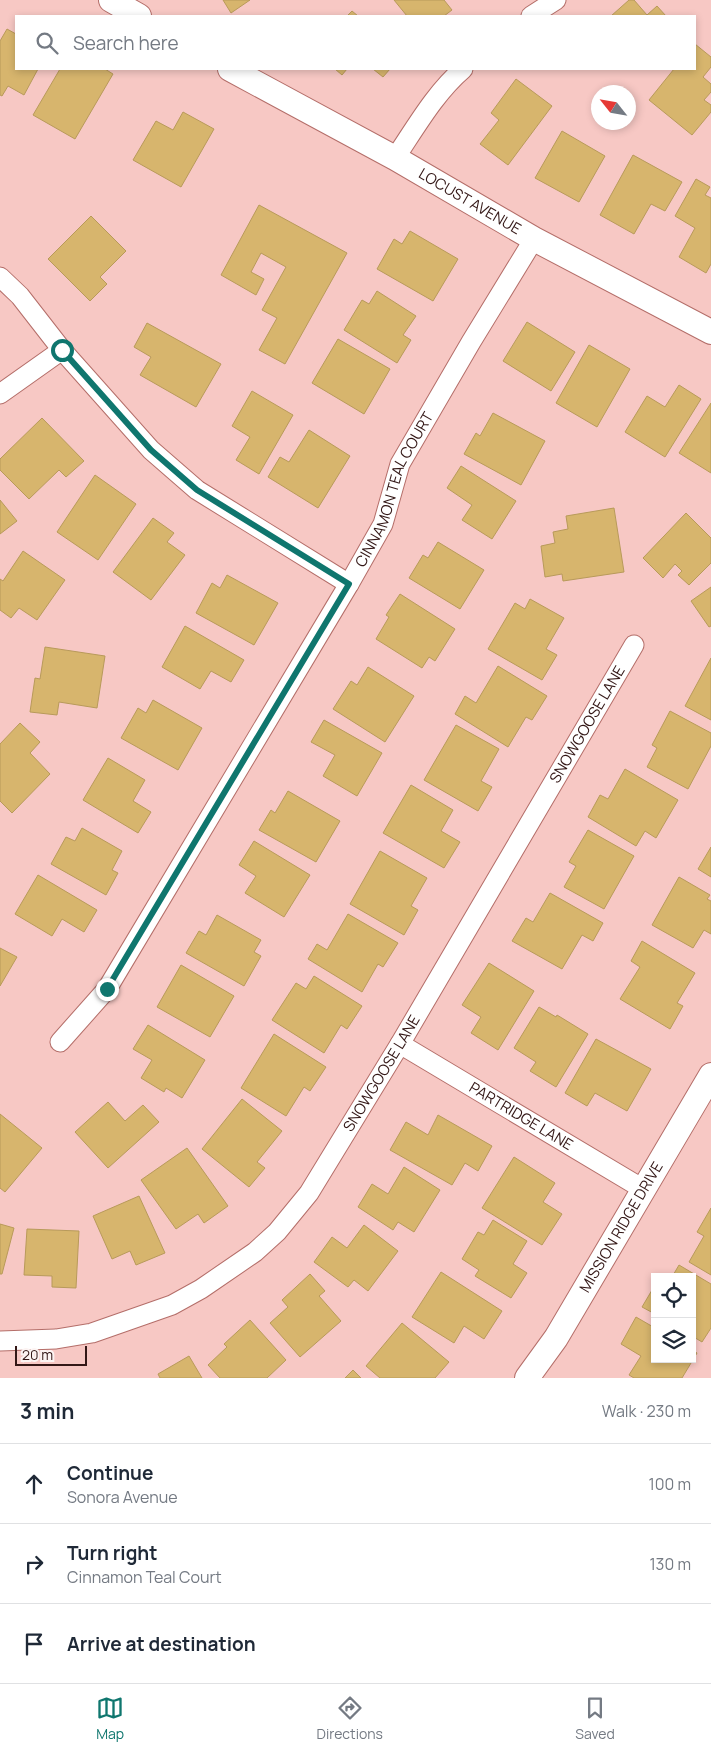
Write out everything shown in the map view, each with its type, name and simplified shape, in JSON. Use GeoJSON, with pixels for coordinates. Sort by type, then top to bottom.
{"type":"FeatureCollection","features":[{"type":"Feature","properties":{"kind":"street"},"geometry":{"type":"LineString","coordinates":[[111,0],[137,15]]}},
{"type":"Feature","properties":{"kind":"street"},"geometry":{"type":"LineString","coordinates":[[533,15],[556,0]]}},
{"type":"Feature","properties":{"kind":"street","name":"LOCUST AVENUE"},"geometry":{"type":"LineString","coordinates":[[232,70],[395,158],[534,239],[711,332]]}},
{"type":"Feature","properties":{"kind":"street"},"geometry":{"type":"LineString","coordinates":[[395,158],[425,112],[450,80],[463,70]]}},
{"type":"Feature","properties":{"kind":"street","name":"CINNAMON TEAL COURT"},"geometry":{"type":"LineString","coordinates":[[60,1042],[107,989],[349,584],[383,524],[400,464],[534,239]]}},
{"type":"Feature","properties":{"kind":"street"},"geometry":{"type":"LineString","coordinates":[[0,277],[20,296],[62,350],[151,450],[197,490],[349,584]]}},
{"type":"Feature","properties":{"kind":"street"},"geometry":{"type":"LineString","coordinates":[[0,394],[62,350]]}},
{"type":"Feature","properties":{"kind":"street","name":"SNOWGOOSE LANE"},"geometry":{"type":"LineString","coordinates":[[0,1341],[56,1339],[92,1333],[172,1306],[201,1289],[255,1252],[277,1232],[309,1193],[400,1044],[634,645]]}},
{"type":"Feature","properties":{"kind":"street","name":"PARTRIDGE LANE"},"geometry":{"type":"LineString","coordinates":[[400,1044],[643,1189]]}},
{"type":"Feature","properties":{"kind":"street","name":"MISSION RIDGE DRIVE"},"geometry":{"type":"LineString","coordinates":[[527,1378],[556,1338],[711,1074]]}},
{"type":"Feature","properties":{"kind":"building"},"geometry":{"type":"Polygon","coordinates":[[[223,0],[250,0],[231,13],[223,0]]]}},
{"type":"Feature","properties":{"kind":"building"},"geometry":{"type":"Polygon","coordinates":[[[394,0],[444,0],[452,10],[445,15],[406,15],[394,0]]]}},
{"type":"Feature","properties":{"kind":"building"},"geometry":{"type":"Polygon","coordinates":[[[629,0],[634,0],[647,15],[612,15],[629,0]]]}},
{"type":"Feature","properties":{"kind":"building"},"geometry":{"type":"Polygon","coordinates":[[[657,6],[665,15],[647,15],[657,6]]]}},
{"type":"Feature","properties":{"kind":"building"},"geometry":{"type":"Polygon","coordinates":[[[352,11],[357,15],[348,15],[352,11]]]}},
{"type":"Feature","properties":{"kind":"building"},"geometry":{"type":"Polygon","coordinates":[[[7,29],[15,33],[15,70],[37,70],[24,95],[8,86],[2,96],[0,95],[0,41],[7,29]]]}},
{"type":"Feature","properties":{"kind":"building"},"geometry":{"type":"Polygon","coordinates":[[[696,45],[711,57],[711,67],[703,77],[711,84],[711,92],[704,100],[711,105],[711,112],[692,135],[649,100],[673,70],[696,70],[696,45]]]}},
{"type":"Feature","properties":{"kind":"building"},"geometry":{"type":"Polygon","coordinates":[[[59,70],[107,70],[113,74],[75,139],[33,115],[59,70]]]}},
{"type":"Feature","properties":{"kind":"building"},"geometry":{"type":"Polygon","coordinates":[[[336,70],[346,70],[342,75],[336,70]]]}},
{"type":"Feature","properties":{"kind":"building"},"geometry":{"type":"Polygon","coordinates":[[[374,70],[389,70],[383,77],[374,70]]]}},
{"type":"Feature","properties":{"kind":"building"},"geometry":{"type":"Polygon","coordinates":[[[516,79],[552,106],[508,165],[480,144],[499,120],[491,113],[516,79]]]}},
{"type":"Feature","properties":{"kind":"building"},"geometry":{"type":"Polygon","coordinates":[[[183,112],[214,129],[181,187],[133,160],[156,121],[173,130],[183,112]]]}},
{"type":"Feature","properties":{"kind":"building"},"geometry":{"type":"Polygon","coordinates":[[[562,131],[605,156],[579,202],[535,178],[562,131]]]}},
{"type":"Feature","properties":{"kind":"building"},"geometry":{"type":"Polygon","coordinates":[[[633,155],[682,182],[665,211],[651,204],[634,234],[600,215],[633,155]]]}},
{"type":"Feature","properties":{"kind":"building"},"geometry":{"type":"Polygon","coordinates":[[[696,179],[710,187],[705,195],[711,198],[711,264],[706,273],[679,257],[695,228],[675,216],[696,179]]]}},
{"type":"Feature","properties":{"kind":"building"},"geometry":{"type":"Polygon","coordinates":[[[259,205],[347,253],[285,364],[259,350],[277,318],[262,310],[286,267],[261,253],[251,272],[264,279],[256,295],[221,275],[259,205]]]}},
{"type":"Feature","properties":{"kind":"building"},"geometry":{"type":"Polygon","coordinates":[[[91,216],[126,251],[100,277],[107,284],[90,301],[48,259],[91,216]]]}},
{"type":"Feature","properties":{"kind":"building"},"geometry":{"type":"Polygon","coordinates":[[[410,231],[458,259],[433,301],[377,269],[394,239],[402,244],[410,231]]]}},
{"type":"Feature","properties":{"kind":"building"},"geometry":{"type":"Polygon","coordinates":[[[377,291],[416,316],[403,335],[411,340],[397,363],[344,330],[362,300],[369,304],[377,291]]]}},
{"type":"Feature","properties":{"kind":"building"},"geometry":{"type":"Polygon","coordinates":[[[527,322],[575,352],[551,391],[503,361],[527,322]]]}},
{"type":"Feature","properties":{"kind":"building"},"geometry":{"type":"Polygon","coordinates":[[[147,323],[221,364],[196,407],[140,375],[151,357],[134,347],[147,323]]]}},
{"type":"Feature","properties":{"kind":"building"},"geometry":{"type":"Polygon","coordinates":[[[338,339],[390,369],[364,414],[312,383],[338,339]]]}},
{"type":"Feature","properties":{"kind":"building"},"geometry":{"type":"Polygon","coordinates":[[[589,345],[630,369],[597,427],[556,403],[589,345]]]}},
{"type":"Feature","properties":{"kind":"building"},"geometry":{"type":"Polygon","coordinates":[[[679,385],[701,399],[665,457],[625,432],[647,396],[665,407],[679,385]]]}},
{"type":"Feature","properties":{"kind":"building"},"geometry":{"type":"Polygon","coordinates":[[[252,391],[293,415],[259,474],[236,460],[250,437],[232,426],[252,391]]]}},
{"type":"Feature","properties":{"kind":"building"},"geometry":{"type":"Polygon","coordinates":[[[711,403],[711,473],[679,453],[711,403]]]}},
{"type":"Feature","properties":{"kind":"building"},"geometry":{"type":"Polygon","coordinates":[[[493,413],[545,441],[521,485],[464,454],[476,433],[480,436],[493,413]]]}},
{"type":"Feature","properties":{"kind":"building"},"geometry":{"type":"Polygon","coordinates":[[[42,418],[84,461],[66,477],[59,470],[29,499],[0,470],[0,459],[42,418]]]}},
{"type":"Feature","properties":{"kind":"building"},"geometry":{"type":"Polygon","coordinates":[[[309,430],[350,456],[318,508],[268,477],[280,457],[289,462],[309,430]]]}},
{"type":"Feature","properties":{"kind":"building"},"geometry":{"type":"Polygon","coordinates":[[[461,466],[516,501],[492,539],[462,520],[472,505],[447,488],[461,466]]]}},
{"type":"Feature","properties":{"kind":"building"},"geometry":{"type":"Polygon","coordinates":[[[95,475],[136,504],[98,560],[57,532],[95,475]]]}},
{"type":"Feature","properties":{"kind":"building"},"geometry":{"type":"Polygon","coordinates":[[[0,500],[17,521],[0,534],[0,500]]]}},
{"type":"Feature","properties":{"kind":"building"},"geometry":{"type":"Polygon","coordinates":[[[614,508],[624,572],[563,581],[562,574],[545,577],[541,546],[555,543],[553,532],[568,529],[566,516],[614,508]]]}},
{"type":"Feature","properties":{"kind":"building"},"geometry":{"type":"Polygon","coordinates":[[[686,513],[711,538],[711,563],[689,585],[678,575],[682,571],[675,564],[663,578],[643,558],[686,513]]]}},
{"type":"Feature","properties":{"kind":"building"},"geometry":{"type":"Polygon","coordinates":[[[153,518],[174,533],[167,542],[185,555],[151,600],[113,572],[153,518]]]}},
{"type":"Feature","properties":{"kind":"building"},"geometry":{"type":"Polygon","coordinates":[[[438,542],[484,570],[460,609],[409,578],[423,555],[428,558],[438,542]]]}},
{"type":"Feature","properties":{"kind":"building"},"geometry":{"type":"Polygon","coordinates":[[[23,551],[65,580],[37,620],[19,608],[11,618],[0,610],[0,579],[3,581],[23,551]]]}},
{"type":"Feature","properties":{"kind":"building"},"geometry":{"type":"Polygon","coordinates":[[[227,575],[278,603],[254,645],[196,613],[212,583],[220,588],[227,575]]]}},
{"type":"Feature","properties":{"kind":"building"},"geometry":{"type":"Polygon","coordinates":[[[711,587],[711,626],[709,627],[691,601],[711,587]]]}},
{"type":"Feature","properties":{"kind":"building"},"geometry":{"type":"Polygon","coordinates":[[[400,594],[455,629],[435,661],[429,657],[422,668],[376,639],[389,617],[386,615],[400,594]]]}},
{"type":"Feature","properties":{"kind":"building"},"geometry":{"type":"Polygon","coordinates":[[[530,599],[564,618],[546,649],[557,655],[542,680],[488,649],[515,603],[525,609],[530,599]]]}},
{"type":"Feature","properties":{"kind":"building"},"geometry":{"type":"Polygon","coordinates":[[[185,626],[244,660],[231,682],[211,671],[200,689],[162,667],[185,626]]]}},
{"type":"Feature","properties":{"kind":"building"},"geometry":{"type":"Polygon","coordinates":[[[45,647],[105,656],[97,708],[59,702],[57,715],[30,712],[35,678],[40,679],[45,647]]]}},
{"type":"Feature","properties":{"kind":"building"},"geometry":{"type":"Polygon","coordinates":[[[711,658],[711,720],[685,706],[711,658]]]}},
{"type":"Feature","properties":{"kind":"building"},"geometry":{"type":"Polygon","coordinates":[[[498,666],[547,696],[532,720],[526,717],[508,747],[455,714],[465,696],[476,703],[498,666]]]}},
{"type":"Feature","properties":{"kind":"building"},"geometry":{"type":"Polygon","coordinates":[[[368,667],[414,696],[385,742],[333,709],[351,681],[357,685],[368,667]]]}},
{"type":"Feature","properties":{"kind":"building"},"geometry":{"type":"Polygon","coordinates":[[[153,700],[202,728],[178,770],[121,738],[138,708],[146,713],[153,700]]]}},
{"type":"Feature","properties":{"kind":"building"},"geometry":{"type":"Polygon","coordinates":[[[670,711],[711,733],[711,746],[688,789],[647,767],[657,748],[652,745],[670,711]]]}},
{"type":"Feature","properties":{"kind":"building"},"geometry":{"type":"Polygon","coordinates":[[[324,720],[382,753],[357,796],[323,776],[335,755],[311,742],[324,720]]]}},
{"type":"Feature","properties":{"kind":"building"},"geometry":{"type":"Polygon","coordinates":[[[20,723],[40,742],[30,753],[50,774],[12,813],[0,801],[0,744],[20,723]]]}},
{"type":"Feature","properties":{"kind":"building"},"geometry":{"type":"Polygon","coordinates":[[[456,725],[499,749],[481,781],[492,787],[478,811],[424,780],[456,725]]]}},
{"type":"Feature","properties":{"kind":"building"},"geometry":{"type":"Polygon","coordinates":[[[108,758],[145,780],[133,801],[151,812],[138,833],[83,800],[108,758]]]}},
{"type":"Feature","properties":{"kind":"building"},"geometry":{"type":"Polygon","coordinates":[[[625,769],[678,800],[656,838],[645,831],[636,846],[588,817],[600,795],[608,799],[625,769]]]}},
{"type":"Feature","properties":{"kind":"building"},"geometry":{"type":"Polygon","coordinates":[[[411,785],[453,810],[441,831],[460,842],[444,868],[383,833],[411,785]]]}},
{"type":"Feature","properties":{"kind":"building"},"geometry":{"type":"Polygon","coordinates":[[[288,791],[340,821],[316,862],[259,830],[271,810],[275,813],[288,791]]]}},
{"type":"Feature","properties":{"kind":"building"},"geometry":{"type":"Polygon","coordinates":[[[82,828],[122,851],[112,870],[118,873],[106,895],[51,864],[66,837],[75,841],[82,828]]]}},
{"type":"Feature","properties":{"kind":"building"},"geometry":{"type":"Polygon","coordinates":[[[588,830],[634,856],[604,909],[564,887],[576,866],[569,862],[588,830]]]}},
{"type":"Feature","properties":{"kind":"building"},"geometry":{"type":"Polygon","coordinates":[[[254,841],[310,875],[284,917],[245,893],[256,876],[239,865],[254,841]]]}},
{"type":"Feature","properties":{"kind":"building"},"geometry":{"type":"Polygon","coordinates":[[[711,847],[711,877],[698,869],[711,847]]]}},
{"type":"Feature","properties":{"kind":"building"},"geometry":{"type":"Polygon","coordinates":[[[380,851],[427,878],[411,906],[418,910],[404,935],[350,904],[380,851]]]}},
{"type":"Feature","properties":{"kind":"building"},"geometry":{"type":"Polygon","coordinates":[[[38,875],[97,910],[84,932],[62,919],[52,936],[15,914],[38,875]]]}},
{"type":"Feature","properties":{"kind":"building"},"geometry":{"type":"Polygon","coordinates":[[[679,877],[710,895],[707,899],[711,901],[711,934],[704,930],[693,948],[652,925],[679,877]]]}},
{"type":"Feature","properties":{"kind":"building"},"geometry":{"type":"Polygon","coordinates":[[[550,893],[603,923],[593,941],[582,935],[562,969],[512,941],[526,918],[533,922],[550,893]]]}},
{"type":"Feature","properties":{"kind":"building"},"geometry":{"type":"Polygon","coordinates":[[[348,914],[398,943],[383,967],[378,964],[362,992],[308,959],[317,944],[327,950],[348,914]]]}},
{"type":"Feature","properties":{"kind":"building"},"geometry":{"type":"Polygon","coordinates":[[[217,915],[261,940],[254,952],[261,956],[244,986],[186,953],[199,931],[206,935],[217,915]]]}},
{"type":"Feature","properties":{"kind":"building"},"geometry":{"type":"Polygon","coordinates":[[[642,941],[695,973],[677,1003],[683,1006],[670,1029],[620,999],[640,967],[631,961],[642,941]]]}},
{"type":"Feature","properties":{"kind":"building"},"geometry":{"type":"Polygon","coordinates":[[[0,948],[17,957],[0,986],[0,948]]]}},
{"type":"Feature","properties":{"kind":"building"},"geometry":{"type":"Polygon","coordinates":[[[489,963],[534,991],[498,1050],[471,1033],[481,1017],[462,1005],[489,963]]]}},
{"type":"Feature","properties":{"kind":"building"},"geometry":{"type":"Polygon","coordinates":[[[181,965],[234,996],[210,1037],[157,1007],[181,965]]]}},
{"type":"Feature","properties":{"kind":"building"},"geometry":{"type":"Polygon","coordinates":[[[314,976],[362,1006],[347,1029],[341,1025],[324,1053],[272,1020],[296,983],[306,989],[314,976]]]}},
{"type":"Feature","properties":{"kind":"building"},"geometry":{"type":"Polygon","coordinates":[[[539,1007],[556,1017],[557,1015],[588,1034],[556,1087],[530,1071],[536,1062],[514,1048],[539,1007]]]}},
{"type":"Feature","properties":{"kind":"building"},"geometry":{"type":"Polygon","coordinates":[[[148,1025],[205,1060],[182,1098],[166,1088],[164,1092],[141,1078],[152,1060],[133,1049],[148,1025]]]}},
{"type":"Feature","properties":{"kind":"building"},"geometry":{"type":"Polygon","coordinates":[[[274,1034],[326,1067],[310,1091],[304,1087],[286,1116],[241,1088],[274,1034]]]}},
{"type":"Feature","properties":{"kind":"building"},"geometry":{"type":"Polygon","coordinates":[[[596,1039],[651,1069],[627,1111],[595,1093],[587,1106],[565,1093],[596,1039]]]}},
{"type":"Feature","properties":{"kind":"building"},"geometry":{"type":"Polygon","coordinates":[[[242,1099],[282,1131],[257,1162],[265,1168],[249,1187],[202,1149],[242,1099]]]}},
{"type":"Feature","properties":{"kind":"building"},"geometry":{"type":"Polygon","coordinates":[[[108,1102],[125,1121],[143,1105],[159,1122],[108,1168],[75,1132],[108,1102]]]}},
{"type":"Feature","properties":{"kind":"building"},"geometry":{"type":"Polygon","coordinates":[[[0,1114],[42,1148],[5,1192],[0,1188],[0,1114]]]}},
{"type":"Feature","properties":{"kind":"building"},"geometry":{"type":"Polygon","coordinates":[[[438,1115],[492,1146],[478,1171],[465,1163],[452,1185],[390,1150],[406,1122],[428,1135],[438,1115]]]}},
{"type":"Feature","properties":{"kind":"building"},"geometry":{"type":"Polygon","coordinates":[[[187,1148],[228,1206],[204,1223],[198,1214],[176,1229],[141,1180],[187,1148]]]}},
{"type":"Feature","properties":{"kind":"building"},"geometry":{"type":"Polygon","coordinates":[[[514,1157],[555,1183],[543,1202],[562,1214],[542,1245],[482,1208],[514,1157]]]}},
{"type":"Feature","properties":{"kind":"building"},"geometry":{"type":"Polygon","coordinates":[[[404,1167],[440,1190],[414,1232],[398,1222],[393,1230],[358,1207],[372,1184],[388,1194],[404,1167]]]}},
{"type":"Feature","properties":{"kind":"building"},"geometry":{"type":"Polygon","coordinates":[[[139,1196],[165,1253],[136,1265],[130,1251],[112,1259],[93,1216],[139,1196]]]}},
{"type":"Feature","properties":{"kind":"building"},"geometry":{"type":"Polygon","coordinates":[[[711,1208],[711,1275],[689,1262],[704,1236],[697,1232],[711,1208]]]}},
{"type":"Feature","properties":{"kind":"building"},"geometry":{"type":"Polygon","coordinates":[[[493,1220],[527,1241],[513,1264],[527,1273],[511,1298],[475,1276],[479,1270],[462,1259],[478,1232],[484,1235],[493,1220]]]}},
{"type":"Feature","properties":{"kind":"building"},"geometry":{"type":"Polygon","coordinates":[[[0,1224],[14,1228],[2,1274],[0,1274],[0,1224]]]}},
{"type":"Feature","properties":{"kind":"building"},"geometry":{"type":"Polygon","coordinates":[[[364,1225],[398,1251],[368,1291],[354,1280],[348,1287],[314,1262],[332,1237],[347,1248],[364,1225]]]}},
{"type":"Feature","properties":{"kind":"building"},"geometry":{"type":"Polygon","coordinates":[[[27,1229],[79,1231],[76,1288],[52,1287],[52,1276],[24,1275],[27,1229]]]}},
{"type":"Feature","properties":{"kind":"building"},"geometry":{"type":"Polygon","coordinates":[[[679,1265],[692,1273],[674,1273],[679,1265]]]}},
{"type":"Feature","properties":{"kind":"building"},"geometry":{"type":"Polygon","coordinates":[[[441,1272],[502,1311],[484,1339],[464,1326],[454,1343],[412,1317],[441,1272]]]}},
{"type":"Feature","properties":{"kind":"building"},"geometry":{"type":"Polygon","coordinates":[[[310,1274],[325,1291],[319,1296],[341,1321],[300,1357],[270,1323],[288,1307],[282,1300],[310,1274]]]}},
{"type":"Feature","properties":{"kind":"building"},"geometry":{"type":"Polygon","coordinates":[[[696,1275],[711,1284],[711,1328],[702,1342],[696,1338],[696,1275]]]}},
{"type":"Feature","properties":{"kind":"building"},"geometry":{"type":"Polygon","coordinates":[[[651,1292],[651,1312],[642,1307],[651,1292]]]}},
{"type":"Feature","properties":{"kind":"building"},"geometry":{"type":"Polygon","coordinates":[[[636,1317],[651,1326],[651,1363],[691,1363],[682,1378],[634,1378],[629,1375],[641,1356],[621,1344],[636,1317]]]}},
{"type":"Feature","properties":{"kind":"building"},"geometry":{"type":"Polygon","coordinates":[[[250,1320],[286,1360],[267,1378],[220,1378],[208,1365],[227,1347],[224,1344],[250,1320]]]}},
{"type":"Feature","properties":{"kind":"building"},"geometry":{"type":"Polygon","coordinates":[[[402,1323],[449,1362],[435,1378],[380,1378],[366,1366],[402,1323]]]}},
{"type":"Feature","properties":{"kind":"building"},"geometry":{"type":"Polygon","coordinates":[[[189,1356],[202,1378],[160,1378],[158,1374],[189,1356]]]}},
{"type":"Feature","properties":{"kind":"building"},"geometry":{"type":"Polygon","coordinates":[[[353,1370],[361,1378],[345,1378],[353,1370]]]}},
{"type":"Feature","properties":{"kind":"route"},"geometry":{"type":"LineString","coordinates":[[62,350],[151,450],[197,490],[349,584],[107,989]]}}]}
